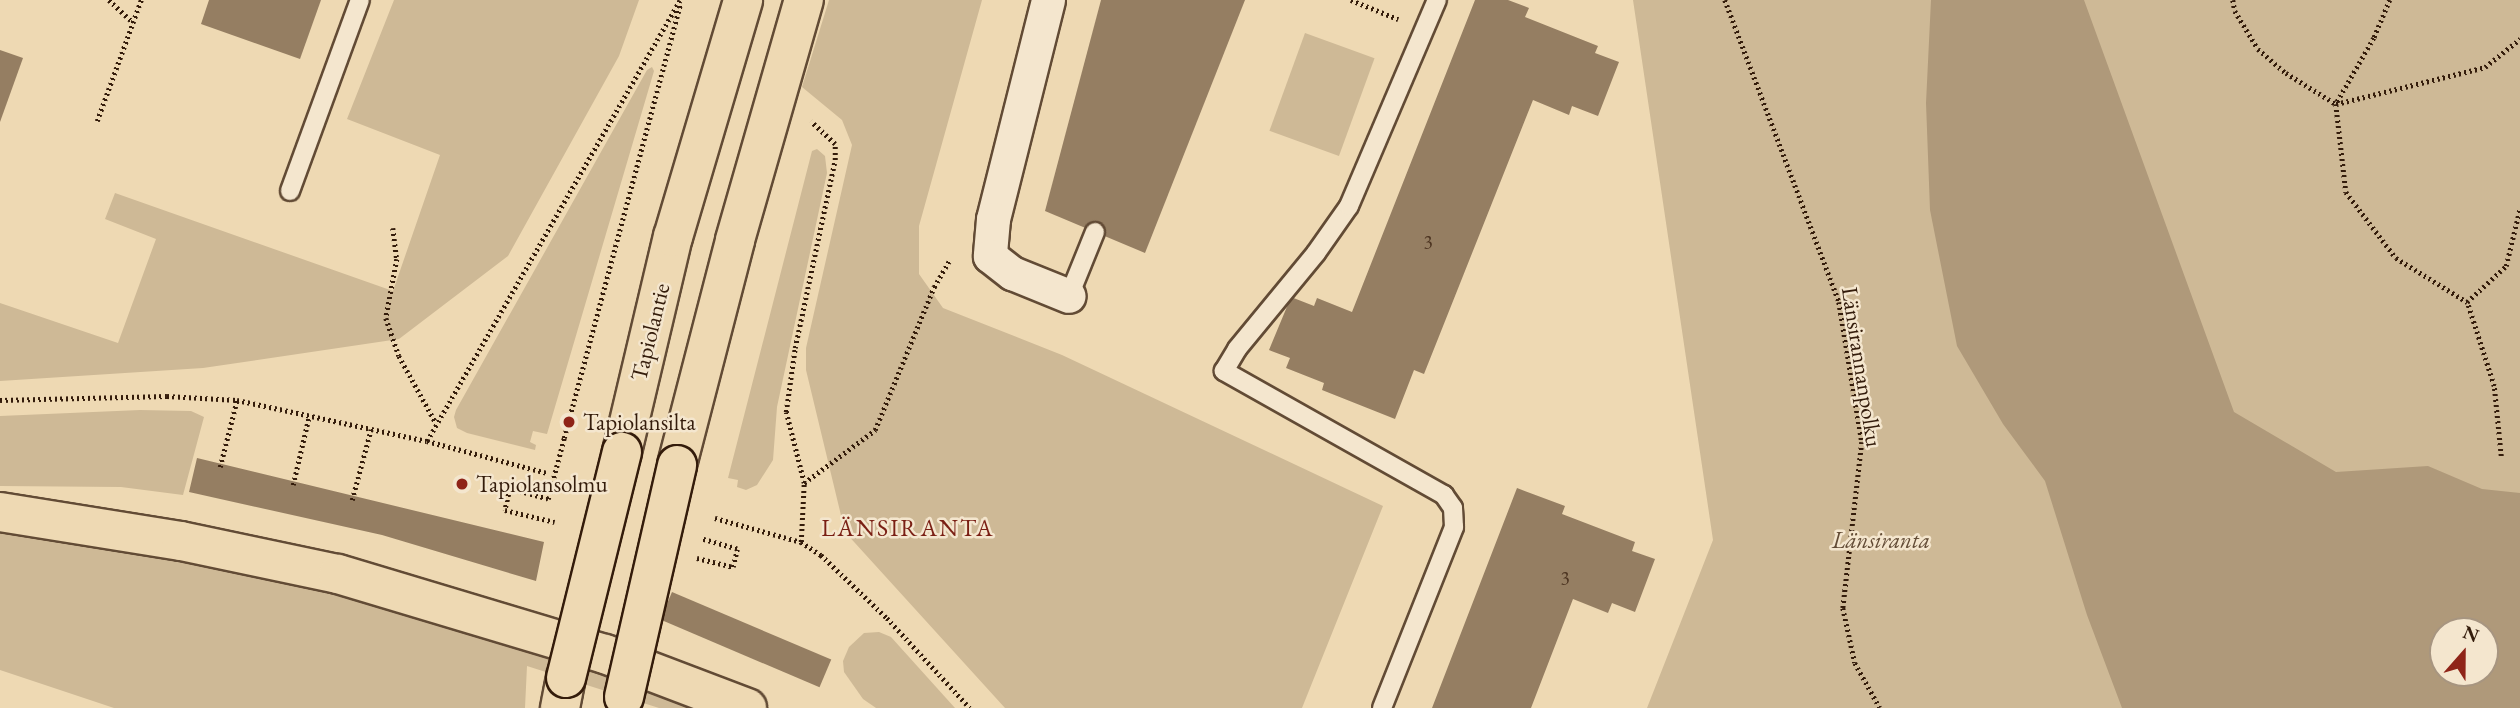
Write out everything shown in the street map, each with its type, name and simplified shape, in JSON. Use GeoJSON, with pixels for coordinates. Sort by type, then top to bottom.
{"type":"FeatureCollection","features":[{"type":"Feature","properties":{"kind":"main road","name":"Tapiolantie"},"geometry":{"type":"LineString","coordinates":[[563,693],[673,237],[743,0]]}},
{"type":"Feature","properties":{"kind":"main road"},"geometry":{"type":"LineString","coordinates":[[623,702],[677,465],[735,240],[804,0]]}},
{"type":"Feature","properties":{"kind":"main road"},"geometry":{"type":"LineString","coordinates":[[0,512],[181,541],[338,574],[604,654],[747,708]]}},
{"type":"Feature","properties":{"kind":"street"},"geometry":{"type":"LineString","coordinates":[[1048,0],[993,219],[989,256],[1012,273],[1069,296]]}},
{"type":"Feature","properties":{"kind":"lane"},"geometry":{"type":"LineString","coordinates":[[289,191],[359,0]]}},
{"type":"Feature","properties":{"kind":"lane"},"geometry":{"type":"LineString","coordinates":[[1382,708],[1454,527],[1453,508],[1444,495],[1224,372],[1237,349],[1340,222],[1355,194],[1437,0]]}},
{"type":"Feature","properties":{"kind":"lane"},"geometry":{"type":"LineString","coordinates":[[1069,296],[1096,232]]}},
{"type":"Feature","properties":{"kind":"path"},"geometry":{"type":"LineString","coordinates":[[109,0],[133,22]]}},
{"type":"Feature","properties":{"kind":"path"},"geometry":{"type":"LineString","coordinates":[[97,121],[141,0]]}},
{"type":"Feature","properties":{"kind":"path"},"geometry":{"type":"LineString","coordinates":[[427,441],[681,0]]}},
{"type":"Feature","properties":{"kind":"path"},"geometry":{"type":"LineString","coordinates":[[555,522],[505,510],[510,489],[548,499],[681,0]]}},
{"type":"Feature","properties":{"kind":"path"},"geometry":{"type":"LineString","coordinates":[[1351,0],[1424,30]]}},
{"type":"Feature","properties":{"kind":"path","name":"Länsirannanpolku"},"geometry":{"type":"LineString","coordinates":[[1725,0],[1839,302],[1862,442],[1843,608],[1855,663],[1880,708]]}},
{"type":"Feature","properties":{"kind":"path"},"geometry":{"type":"LineString","coordinates":[[2233,0],[2235,11],[2258,49],[2286,74],[2336,104],[2485,67],[2520,39]]}},
{"type":"Feature","properties":{"kind":"path"},"geometry":{"type":"LineString","coordinates":[[2390,0],[2374,38],[2336,104],[2346,192],[2396,257],[2467,302],[2494,386],[2501,456]]}},
{"type":"Feature","properties":{"kind":"path"},"geometry":{"type":"LineString","coordinates":[[802,542],[804,483],[786,412],[795,348],[835,160],[835,144],[803,116]]}},
{"type":"Feature","properties":{"kind":"path"},"geometry":{"type":"LineString","coordinates":[[2467,302],[2506,266],[2520,208]]}},
{"type":"Feature","properties":{"kind":"path"},"geometry":{"type":"LineString","coordinates":[[393,228],[397,259],[386,318],[399,356],[437,423]]}},
{"type":"Feature","properties":{"kind":"path"},"geometry":{"type":"LineString","coordinates":[[804,483],[875,430],[934,287],[949,260],[989,256]]}},
{"type":"Feature","properties":{"kind":"path"},"geometry":{"type":"LineString","coordinates":[[0,400],[167,396],[237,400],[427,441],[547,473]]}},
{"type":"Feature","properties":{"kind":"path"},"geometry":{"type":"LineString","coordinates":[[220,467],[237,400]]}},
{"type":"Feature","properties":{"kind":"path"},"geometry":{"type":"LineString","coordinates":[[293,485],[309,416]]}},
{"type":"Feature","properties":{"kind":"path"},"geometry":{"type":"LineString","coordinates":[[352,500],[371,429]]}},
{"type":"Feature","properties":{"kind":"path"},"geometry":{"type":"LineString","coordinates":[[715,518],[802,542],[821,555],[887,618],[970,708]]}},
{"type":"Feature","properties":{"kind":"path"},"geometry":{"type":"LineString","coordinates":[[686,555],[733,567],[737,549],[697,538]]}},
{"type":"Feature","properties":{"kind":"green space"},"geometry":{"type":"Polygon","coordinates":[[[394,0],[639,0],[619,56],[508,256],[399,339],[203,368],[0,381],[0,303],[118,343],[156,239],[105,219],[115,193],[393,291],[440,155],[347,119],[394,0]]]}},
{"type":"Feature","properties":{"kind":"green space"},"geometry":{"type":"Polygon","coordinates":[[[829,0],[982,0],[919,226],[919,274],[943,308],[1062,355],[1383,506],[1302,708],[1005,708],[845,532],[806,370],[806,348],[852,145],[842,120],[802,87],[829,0]]]}},
{"type":"Feature","properties":{"kind":"green space","name":"Länsiranta"},"geometry":{"type":"Polygon","coordinates":[[[1633,0],[2520,0],[2520,601],[2499,619],[2429,617],[2429,635],[2145,708],[1647,708],[1713,540],[1633,0]]]}},
{"type":"Feature","properties":{"kind":"green space"},"geometry":{"type":"Polygon","coordinates":[[[1305,33],[1375,58],[1339,156],[1269,131],[1305,33]]]}},
{"type":"Feature","properties":{"kind":"green space"},"geometry":{"type":"Polygon","coordinates":[[[652,67],[654,71],[547,434],[533,431],[530,442],[536,445],[535,450],[457,428],[454,417],[456,410],[647,70],[652,67]]]}},
{"type":"Feature","properties":{"kind":"green space"},"geometry":{"type":"Polygon","coordinates":[[[817,149],[825,156],[827,173],[777,407],[773,460],[757,485],[746,490],[737,487],[738,480],[728,478],[812,151],[817,149]]]}},
{"type":"Feature","properties":{"kind":"green space"},"geometry":{"type":"Polygon","coordinates":[[[140,410],[191,411],[204,417],[183,495],[121,487],[0,486],[0,416],[140,410]]]}},
{"type":"Feature","properties":{"kind":"green space"},"geometry":{"type":"Polygon","coordinates":[[[0,533],[69,539],[284,578],[513,638],[698,708],[659,708],[527,666],[525,708],[114,708],[0,670],[0,533]]]}},
{"type":"Feature","properties":{"kind":"green space"},"geometry":{"type":"Polygon","coordinates":[[[879,632],[891,637],[955,708],[876,708],[863,699],[844,672],[843,661],[849,647],[864,633],[879,632]]]}},
{"type":"Feature","properties":{"kind":"shaded area"},"geometry":{"type":"Polygon","coordinates":[[[1931,0],[2084,0],[2234,412],[2336,472],[2428,466],[2482,489],[2520,493],[2520,708],[2122,708],[2087,615],[2045,481],[2003,424],[1957,346],[1930,210],[1926,103],[1931,0]]]}},
{"type":"Feature","properties":{"kind":"building"},"geometry":{"type":"Polygon","coordinates":[[[209,0],[321,0],[300,59],[201,24],[209,0]]]}},
{"type":"Feature","properties":{"kind":"building"},"geometry":{"type":"Polygon","coordinates":[[[1101,0],[1245,0],[1145,253],[1045,211],[1101,0]]]}},
{"type":"Feature","properties":{"kind":"building"},"geometry":{"type":"Polygon","coordinates":[[[1475,0],[1508,0],[1529,8],[1525,17],[1598,46],[1595,53],[1619,62],[1598,116],[1572,106],[1569,115],[1533,100],[1424,374],[1414,370],[1395,419],[1322,390],[1324,383],[1286,368],[1290,358],[1269,350],[1291,297],[1314,306],[1317,298],[1352,312],[1475,0]]]}},
{"type":"Feature","properties":{"kind":"building"},"geometry":{"type":"Polygon","coordinates":[[[0,50],[23,58],[0,122],[0,50]]]}},
{"type":"Feature","properties":{"kind":"building"},"geometry":{"type":"Polygon","coordinates":[[[197,458],[544,542],[536,581],[382,535],[189,492],[197,458]]]}},
{"type":"Feature","properties":{"kind":"building"},"geometry":{"type":"Polygon","coordinates":[[[1517,488],[1565,506],[1562,514],[1635,542],[1632,551],[1655,559],[1635,612],[1612,603],[1608,613],[1573,599],[1531,708],[1432,708],[1517,488]]]}},
{"type":"Feature","properties":{"kind":"building"},"geometry":{"type":"Polygon","coordinates":[[[672,592],[831,660],[820,687],[660,620],[672,592]]]}},
{"type":"Feature","properties":{"kind":"place","name":"Tapiolansilta"},"geometry":{"type":"Point","coordinates":[569,422]}},
{"type":"Feature","properties":{"kind":"place","name":"Tapiolansolmu"},"geometry":{"type":"Point","coordinates":[462,484]}},
{"type":"Feature","properties":{"kind":"district","name":"LÄNSIRANTA"},"geometry":{"type":"Point","coordinates":[908,528]}}]}
